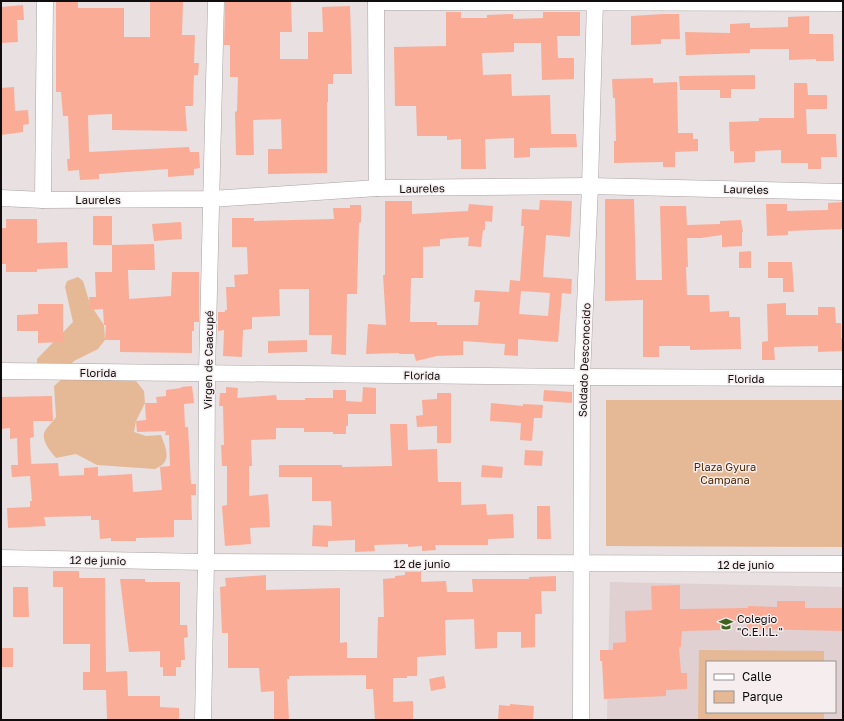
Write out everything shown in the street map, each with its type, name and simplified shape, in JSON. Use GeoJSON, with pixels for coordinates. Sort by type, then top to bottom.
{"type":"FeatureCollection","features":[{"type":"Feature","properties":{"kind":"street"},"geometry":{"type":"LineString","coordinates":[[43,200],[45,1]]}},
{"type":"Feature","properties":{"kind":"street","name":"Virgen de Caacupé"},"geometry":{"type":"LineString","coordinates":[[203,720],[207,372],[216,1]]}},
{"type":"Feature","properties":{"kind":"street"},"geometry":{"type":"LineString","coordinates":[[377,188],[376,2],[843,3]]}},
{"type":"Feature","properties":{"kind":"street","name":"Soldado Desconocido"},"geometry":{"type":"LineString","coordinates":[[581,720],[582,377],[590,186],[595,2]]}},
{"type":"Feature","properties":{"kind":"street","name":"Laureles"},"geometry":{"type":"LineString","coordinates":[[1,198],[43,200],[211,199],[377,188],[590,186],[843,192]]}},
{"type":"Feature","properties":{"kind":"street","name":"Florida"},"geometry":{"type":"LineString","coordinates":[[1,371],[843,378]]}},
{"type":"Feature","properties":{"kind":"street","name":"12 de junio"},"geometry":{"type":"LineString","coordinates":[[1,558],[206,562],[843,564]]}},
{"type":"Feature","properties":{"kind":"shaded area","name":"Colegio \"C.E.I.L.\""},"geometry":{"type":"Polygon","coordinates":[[[610,582],[843,587],[843,720],[607,720],[610,582]]]}},
{"type":"Feature","properties":{"kind":"green space"},"geometry":{"type":"Polygon","coordinates":[[[78,277],[83,281],[90,304],[104,325],[105,340],[98,349],[74,361],[60,376],[37,370],[37,359],[73,322],[65,287],[67,281],[78,277]]]}},
{"type":"Feature","properties":{"kind":"green space"},"geometry":{"type":"Polygon","coordinates":[[[68,377],[136,381],[144,391],[145,403],[136,421],[134,432],[146,436],[161,435],[167,455],[164,463],[155,469],[97,465],[76,454],[56,458],[49,450],[44,440],[44,433],[56,417],[54,386],[63,378],[68,377]]]}},
{"type":"Feature","properties":{"kind":"green space","name":"Plaza Gyura Campana"},"geometry":{"type":"Polygon","coordinates":[[[606,400],[843,400],[843,547],[606,546],[606,400]]]}},
{"type":"Feature","properties":{"kind":"green space"},"geometry":{"type":"Polygon","coordinates":[[[699,650],[824,651],[824,661],[706,661],[706,713],[824,713],[824,720],[698,720],[699,650]]]}},
{"type":"Feature","properties":{"kind":"building"},"geometry":{"type":"Polygon","coordinates":[[[56,1],[78,1],[78,8],[124,8],[124,37],[150,37],[150,1],[183,1],[182,35],[195,35],[194,63],[199,63],[198,75],[194,75],[193,106],[185,106],[187,131],[112,130],[112,114],[88,115],[89,152],[189,147],[190,152],[199,152],[200,168],[194,169],[194,175],[168,177],[168,169],[99,174],[99,179],[80,180],[79,170],[68,171],[67,159],[70,159],[68,116],[63,116],[61,92],[56,92],[56,1]]]}},
{"type":"Feature","properties":{"kind":"building"},"geometry":{"type":"Polygon","coordinates":[[[225,1],[291,1],[292,32],[280,32],[280,59],[308,59],[308,32],[323,32],[322,7],[350,6],[352,74],[333,74],[333,84],[328,84],[327,173],[268,174],[268,149],[282,149],[281,119],[253,120],[254,155],[236,155],[235,112],[237,111],[238,77],[230,77],[230,45],[224,45],[225,1]]]}},
{"type":"Feature","properties":{"kind":"building"},"geometry":{"type":"Polygon","coordinates":[[[23,5],[24,20],[17,20],[18,42],[1,43],[1,7],[23,5]]]}},
{"type":"Feature","properties":{"kind":"building"},"geometry":{"type":"Polygon","coordinates":[[[446,12],[461,12],[461,18],[487,18],[487,15],[513,14],[513,19],[543,18],[543,12],[580,12],[580,36],[557,36],[558,58],[574,58],[574,79],[542,80],[541,43],[514,43],[514,52],[482,53],[483,75],[511,74],[512,96],[550,95],[551,134],[576,134],[577,147],[530,148],[530,157],[514,158],[514,138],[485,139],[486,169],[461,169],[461,139],[447,140],[447,136],[417,136],[416,106],[395,106],[394,47],[446,46],[446,12]]]}},
{"type":"Feature","properties":{"kind":"building"},"geometry":{"type":"Polygon","coordinates":[[[679,14],[680,39],[661,39],[661,44],[631,45],[631,16],[679,14]]]}},
{"type":"Feature","properties":{"kind":"building"},"geometry":{"type":"Polygon","coordinates":[[[809,16],[809,34],[833,34],[834,61],[816,61],[816,59],[789,60],[789,49],[750,49],[750,53],[686,55],[685,32],[730,33],[730,24],[750,23],[750,28],[788,27],[788,17],[809,16]]]}},
{"type":"Feature","properties":{"kind":"building"},"geometry":{"type":"Polygon","coordinates":[[[755,75],[755,89],[731,89],[731,98],[720,98],[720,90],[680,90],[679,76],[755,75]]]}},
{"type":"Feature","properties":{"kind":"building"},"geometry":{"type":"Polygon","coordinates":[[[653,78],[653,83],[677,82],[678,133],[693,133],[693,139],[698,139],[698,151],[675,152],[675,167],[663,167],[663,162],[614,163],[614,141],[616,141],[615,98],[613,98],[612,79],[653,78]]]}},
{"type":"Feature","properties":{"kind":"building"},"geometry":{"type":"Polygon","coordinates":[[[794,83],[807,83],[808,95],[827,95],[827,109],[806,109],[807,134],[836,134],[837,157],[821,157],[821,169],[808,169],[808,163],[781,163],[781,150],[755,151],[755,162],[734,163],[734,151],[730,151],[729,122],[759,121],[759,118],[794,118],[794,83]]]}},
{"type":"Feature","properties":{"kind":"building"},"geometry":{"type":"Polygon","coordinates":[[[14,87],[15,111],[28,110],[29,124],[23,125],[23,132],[1,135],[1,88],[14,87]]]}},
{"type":"Feature","properties":{"kind":"building"},"geometry":{"type":"Polygon","coordinates":[[[605,199],[634,199],[636,280],[662,280],[660,206],[686,206],[687,225],[720,224],[720,221],[741,220],[743,232],[742,246],[722,247],[722,235],[687,238],[688,267],[686,267],[687,295],[709,295],[710,312],[729,311],[729,317],[740,317],[741,349],[690,350],[690,346],[659,346],[659,357],[643,357],[643,300],[605,301],[605,199]]]}},
{"type":"Feature","properties":{"kind":"building"},"geometry":{"type":"Polygon","coordinates":[[[540,200],[572,201],[570,237],[546,235],[543,277],[572,279],[571,294],[562,293],[558,342],[518,339],[518,356],[504,355],[505,344],[463,341],[463,355],[437,356],[416,361],[414,354],[366,354],[368,324],[386,325],[383,275],[385,275],[385,201],[412,201],[412,214],[468,211],[469,204],[493,206],[492,222],[485,221],[485,230],[483,230],[481,247],[468,246],[469,237],[440,239],[440,246],[423,247],[423,278],[411,278],[410,322],[437,322],[437,325],[478,325],[480,302],[474,302],[475,290],[509,292],[510,280],[520,281],[524,226],[521,226],[522,209],[539,210],[540,200]],[[521,291],[519,314],[548,316],[550,293],[521,291]]]}},
{"type":"Feature","properties":{"kind":"building"},"geometry":{"type":"Polygon","coordinates":[[[843,202],[843,229],[788,231],[788,235],[767,236],[766,204],[787,204],[787,211],[828,210],[828,203],[843,202]]]}},
{"type":"Feature","properties":{"kind":"building"},"geometry":{"type":"Polygon","coordinates":[[[350,205],[361,205],[361,222],[359,223],[357,294],[347,294],[346,355],[331,354],[332,335],[309,335],[309,289],[279,289],[280,316],[252,317],[252,329],[243,330],[242,357],[223,356],[224,330],[218,331],[218,312],[225,312],[225,310],[227,310],[226,287],[235,287],[234,275],[248,274],[247,247],[232,247],[232,218],[254,218],[254,221],[334,219],[333,208],[350,208],[350,205]]]}},
{"type":"Feature","properties":{"kind":"building"},"geometry":{"type":"Polygon","coordinates":[[[93,216],[112,216],[112,245],[93,245],[93,216]]]}},
{"type":"Feature","properties":{"kind":"building"},"geometry":{"type":"Polygon","coordinates":[[[6,219],[37,219],[37,243],[67,242],[68,268],[37,269],[37,272],[6,272],[6,264],[1,264],[1,228],[6,228],[6,219]]]}},
{"type":"Feature","properties":{"kind":"building"},"geometry":{"type":"Polygon","coordinates":[[[181,222],[182,239],[154,241],[152,224],[181,222]]]}},
{"type":"Feature","properties":{"kind":"building"},"geometry":{"type":"Polygon","coordinates":[[[154,244],[155,270],[128,270],[129,299],[171,296],[172,272],[199,272],[199,322],[194,322],[194,331],[192,331],[192,353],[120,352],[120,340],[105,340],[106,325],[104,325],[103,309],[90,310],[89,297],[96,297],[95,272],[112,272],[112,245],[154,244]]]}},
{"type":"Feature","properties":{"kind":"building"},"geometry":{"type":"Polygon","coordinates":[[[751,251],[751,268],[739,268],[739,252],[751,251]]]}},
{"type":"Feature","properties":{"kind":"building"},"geometry":{"type":"Polygon","coordinates":[[[768,262],[792,262],[794,292],[783,292],[783,278],[768,278],[768,262]]]}},
{"type":"Feature","properties":{"kind":"building"},"geometry":{"type":"Polygon","coordinates":[[[786,303],[786,315],[818,315],[818,307],[835,307],[836,323],[841,323],[843,351],[818,352],[818,346],[774,347],[775,360],[762,360],[762,342],[768,341],[767,304],[786,303]]]}},
{"type":"Feature","properties":{"kind":"building"},"geometry":{"type":"Polygon","coordinates":[[[38,304],[63,304],[63,342],[38,343],[38,331],[17,331],[17,315],[38,314],[38,304]]]}},
{"type":"Feature","properties":{"kind":"building"},"geometry":{"type":"Polygon","coordinates":[[[307,340],[307,352],[268,353],[268,341],[307,340]]]}},
{"type":"Feature","properties":{"kind":"building"},"geometry":{"type":"Polygon","coordinates":[[[192,386],[194,403],[184,404],[185,427],[188,427],[191,484],[196,484],[196,495],[191,495],[192,520],[174,520],[174,537],[136,538],[136,541],[111,541],[111,538],[100,539],[99,520],[91,520],[91,516],[44,517],[46,526],[8,528],[7,508],[30,507],[30,501],[32,501],[30,476],[12,477],[11,465],[18,465],[17,438],[10,439],[10,428],[1,429],[1,397],[52,396],[53,421],[33,421],[34,437],[30,438],[31,464],[58,463],[59,476],[84,475],[84,468],[98,467],[98,476],[132,474],[133,492],[162,490],[160,467],[170,466],[169,435],[165,435],[166,431],[137,432],[136,421],[146,420],[145,403],[157,403],[156,397],[166,396],[166,390],[192,386]]]}},
{"type":"Feature","properties":{"kind":"building"},"geometry":{"type":"Polygon","coordinates":[[[226,387],[238,388],[237,398],[276,395],[277,400],[333,398],[333,390],[346,390],[346,401],[362,402],[363,387],[376,388],[376,414],[348,414],[346,434],[333,434],[333,432],[304,432],[304,428],[276,428],[276,439],[251,440],[252,466],[249,466],[249,496],[268,494],[270,527],[250,528],[251,544],[225,546],[222,506],[227,505],[227,466],[222,466],[221,445],[224,445],[223,406],[219,406],[220,393],[226,393],[226,387]]]}},
{"type":"Feature","properties":{"kind":"building"},"geometry":{"type":"Polygon","coordinates":[[[544,390],[572,392],[572,403],[543,401],[544,390]]]}},
{"type":"Feature","properties":{"kind":"building"},"geometry":{"type":"Polygon","coordinates":[[[437,393],[451,393],[451,443],[437,443],[437,426],[417,427],[416,416],[423,415],[422,400],[437,399],[437,393]]]}},
{"type":"Feature","properties":{"kind":"building"},"geometry":{"type":"Polygon","coordinates":[[[491,403],[523,406],[523,404],[543,405],[542,418],[534,418],[532,441],[520,440],[521,423],[490,421],[491,403]]]}},
{"type":"Feature","properties":{"kind":"building"},"geometry":{"type":"Polygon","coordinates":[[[390,424],[407,424],[408,450],[437,449],[438,482],[461,482],[461,505],[486,504],[487,515],[513,514],[514,538],[488,539],[488,545],[435,545],[436,550],[422,551],[422,546],[408,547],[408,544],[374,545],[375,551],[355,552],[355,540],[328,541],[328,547],[312,546],[313,525],[332,526],[331,501],[312,501],[312,477],[279,477],[279,465],[342,465],[342,467],[392,466],[390,424]]]}},
{"type":"Feature","properties":{"kind":"building"},"geometry":{"type":"Polygon","coordinates":[[[525,450],[543,451],[542,466],[524,465],[525,450]]]}},
{"type":"Feature","properties":{"kind":"building"},"geometry":{"type":"Polygon","coordinates":[[[482,465],[503,467],[502,478],[481,477],[482,465]]]}},
{"type":"Feature","properties":{"kind":"building"},"geometry":{"type":"Polygon","coordinates":[[[537,506],[550,506],[551,539],[537,539],[537,506]]]}},
{"type":"Feature","properties":{"kind":"building"},"geometry":{"type":"Polygon","coordinates":[[[53,571],[79,571],[79,578],[105,578],[106,672],[127,671],[128,696],[160,696],[160,707],[179,708],[179,719],[107,720],[106,690],[83,690],[83,672],[90,672],[90,644],[63,644],[63,587],[53,587],[53,571]]]}},
{"type":"Feature","properties":{"kind":"building"},"geometry":{"type":"Polygon","coordinates":[[[405,572],[421,572],[421,582],[446,581],[447,592],[473,592],[472,579],[529,579],[529,577],[556,576],[556,591],[541,591],[542,614],[535,614],[535,647],[521,648],[521,632],[497,632],[497,648],[475,649],[474,619],[445,620],[446,655],[417,657],[417,676],[393,678],[393,702],[413,701],[413,720],[375,720],[373,689],[366,689],[366,675],[289,676],[289,679],[287,679],[289,720],[274,720],[274,691],[261,692],[259,668],[228,668],[228,633],[222,633],[220,587],[226,586],[225,578],[266,575],[266,590],[340,588],[340,643],[347,642],[347,658],[377,658],[378,617],[384,617],[383,579],[405,575],[405,572]]]}},
{"type":"Feature","properties":{"kind":"building"},"geometry":{"type":"Polygon","coordinates":[[[120,579],[145,579],[145,582],[180,582],[180,625],[187,625],[188,637],[184,638],[185,660],[181,660],[181,667],[176,667],[176,676],[163,676],[163,667],[160,667],[160,651],[129,652],[120,579]]]}},
{"type":"Feature","properties":{"kind":"building"},"geometry":{"type":"Polygon","coordinates":[[[680,585],[680,609],[748,608],[748,606],[777,607],[777,601],[805,601],[805,608],[843,608],[843,631],[747,629],[747,622],[725,622],[725,630],[682,631],[681,647],[679,647],[681,673],[687,673],[687,689],[666,690],[666,696],[604,699],[600,650],[613,650],[613,643],[626,642],[625,611],[652,610],[651,586],[680,585]]]}},
{"type":"Feature","properties":{"kind":"building"},"geometry":{"type":"Polygon","coordinates":[[[13,587],[28,587],[29,617],[13,617],[13,587]]]}},
{"type":"Feature","properties":{"kind":"building"},"geometry":{"type":"Polygon","coordinates":[[[1,648],[13,648],[13,667],[1,667],[1,648]]]}},
{"type":"Feature","properties":{"kind":"building"},"geometry":{"type":"Polygon","coordinates":[[[444,676],[446,688],[431,691],[429,679],[444,676]]]}},
{"type":"Feature","properties":{"kind":"building"},"geometry":{"type":"Polygon","coordinates":[[[510,704],[534,706],[533,720],[498,720],[499,705],[510,706],[510,704]]]}},
{"type":"Feature","properties":{"kind":"place","name":"Colegio \"C.E.I.L.\""},"geometry":{"type":"Point","coordinates":[726,624]}}]}
